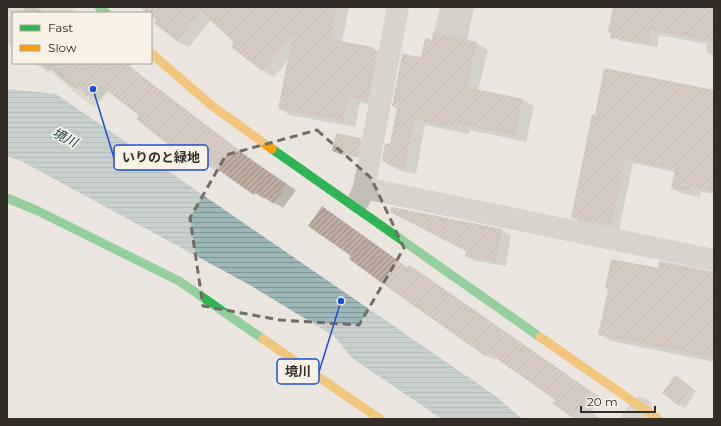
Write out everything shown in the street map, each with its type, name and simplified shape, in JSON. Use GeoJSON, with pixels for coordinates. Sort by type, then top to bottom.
{"type":"FeatureCollection","features":[{"type":"Feature","properties":{"kind":"street"},"geometry":{"type":"LineString","coordinates":[[355,209],[364,188],[398,7]]}},
{"type":"Feature","properties":{"kind":"street"},"geometry":{"type":"LineString","coordinates":[[152,54],[211,105],[644,415]]}},
{"type":"Feature","properties":{"kind":"street"},"geometry":{"type":"LineString","coordinates":[[364,188],[714,260]]}},
{"type":"Feature","properties":{"kind":"street"},"geometry":{"type":"LineString","coordinates":[[7,198],[36,210],[179,281],[376,418]]}},
{"type":"Feature","properties":{"kind":"highlighted area"},"geometry":{"type":"Polygon","coordinates":[[[317,130],[371,178],[404,248],[359,325],[280,320],[203,306],[190,218],[226,155],[317,130]]]}},
{"type":"Feature","properties":{"kind":"green space"},"geometry":{"type":"Polygon","coordinates":[[[7,7],[71,7],[76,12],[12,12],[12,44],[7,43],[7,7]]]}},
{"type":"Feature","properties":{"kind":"green space"},"geometry":{"type":"Polygon","coordinates":[[[41,64],[127,64],[133,70],[94,108],[41,64]]]}},
{"type":"Feature","properties":{"kind":"water"},"geometry":{"type":"Polygon","coordinates":[[[7,89],[56,94],[497,397],[522,419],[442,419],[352,358],[334,336],[248,284],[21,161],[7,156],[7,89]]]}},
{"type":"Feature","properties":{"kind":"building"},"geometry":{"type":"Polygon","coordinates":[[[140,7],[337,7],[330,39],[373,47],[373,50],[377,51],[368,101],[348,96],[343,121],[278,109],[293,33],[262,71],[231,47],[234,42],[201,12],[177,41],[154,23],[156,20],[152,17],[152,12],[146,12],[140,7]]]}},
{"type":"Feature","properties":{"kind":"building"},"geometry":{"type":"Polygon","coordinates":[[[613,7],[699,7],[714,10],[714,42],[650,30],[648,43],[610,38],[611,33],[608,32],[613,7]]]}},
{"type":"Feature","properties":{"kind":"building"},"geometry":{"type":"Polygon","coordinates":[[[433,32],[477,42],[467,87],[523,99],[515,136],[459,124],[458,128],[414,120],[405,168],[386,164],[387,162],[382,161],[385,143],[390,144],[397,108],[392,106],[402,54],[421,57],[425,38],[432,40],[433,32]]]}},
{"type":"Feature","properties":{"kind":"building"},"geometry":{"type":"Polygon","coordinates":[[[53,64],[126,64],[239,150],[238,151],[287,184],[274,204],[256,192],[254,195],[210,164],[208,167],[180,146],[176,151],[136,119],[139,116],[99,84],[88,97],[53,64]]]}},
{"type":"Feature","properties":{"kind":"building"},"geometry":{"type":"Polygon","coordinates":[[[604,68],[714,90],[714,192],[692,187],[692,192],[671,189],[675,170],[625,159],[611,226],[571,218],[592,114],[595,115],[604,68]]]}},
{"type":"Feature","properties":{"kind":"building"},"geometry":{"type":"Polygon","coordinates":[[[336,133],[361,138],[357,156],[332,151],[336,133]]]}},
{"type":"Feature","properties":{"kind":"building"},"geometry":{"type":"Polygon","coordinates":[[[322,206],[407,267],[409,265],[591,392],[573,418],[552,403],[555,400],[487,352],[485,356],[349,259],[351,256],[308,226],[322,206]]]}},
{"type":"Feature","properties":{"kind":"building"},"geometry":{"type":"Polygon","coordinates":[[[392,207],[502,229],[496,262],[465,256],[466,251],[390,212],[392,207]]]}},
{"type":"Feature","properties":{"kind":"building"},"geometry":{"type":"Polygon","coordinates":[[[611,259],[658,268],[659,261],[714,272],[714,358],[598,335],[608,289],[605,288],[611,259]]]}},
{"type":"Feature","properties":{"kind":"building"},"geometry":{"type":"Polygon","coordinates":[[[675,375],[691,387],[679,406],[662,393],[675,375]]]}},
{"type":"Feature","properties":{"kind":"traffic: fast"},"geometry":{"type":"LineString","coordinates":[[99,7],[105,12]]}},
{"type":"Feature","properties":{"kind":"traffic: fast"},"geometry":{"type":"LineString","coordinates":[[272,149],[540,337]]}},
{"type":"Feature","properties":{"kind":"traffic: fast"},"geometry":{"type":"LineString","coordinates":[[7,198],[36,210],[179,281],[263,339]]}},
{"type":"Feature","properties":{"kind":"traffic: slow"},"geometry":{"type":"LineString","coordinates":[[152,54],[211,105],[272,149]]}},
{"type":"Feature","properties":{"kind":"traffic: slow"},"geometry":{"type":"LineString","coordinates":[[540,337],[658,419]]}},
{"type":"Feature","properties":{"kind":"traffic: slow"},"geometry":{"type":"LineString","coordinates":[[263,339],[380,419]]}},
{"type":"Feature","properties":{"kind":"place","name":"いりのと緑地"},"geometry":{"type":"Point","coordinates":[93,89]}},
{"type":"Feature","properties":{"kind":"place","name":"境川"},"geometry":{"type":"Point","coordinates":[341,301]}}]}
